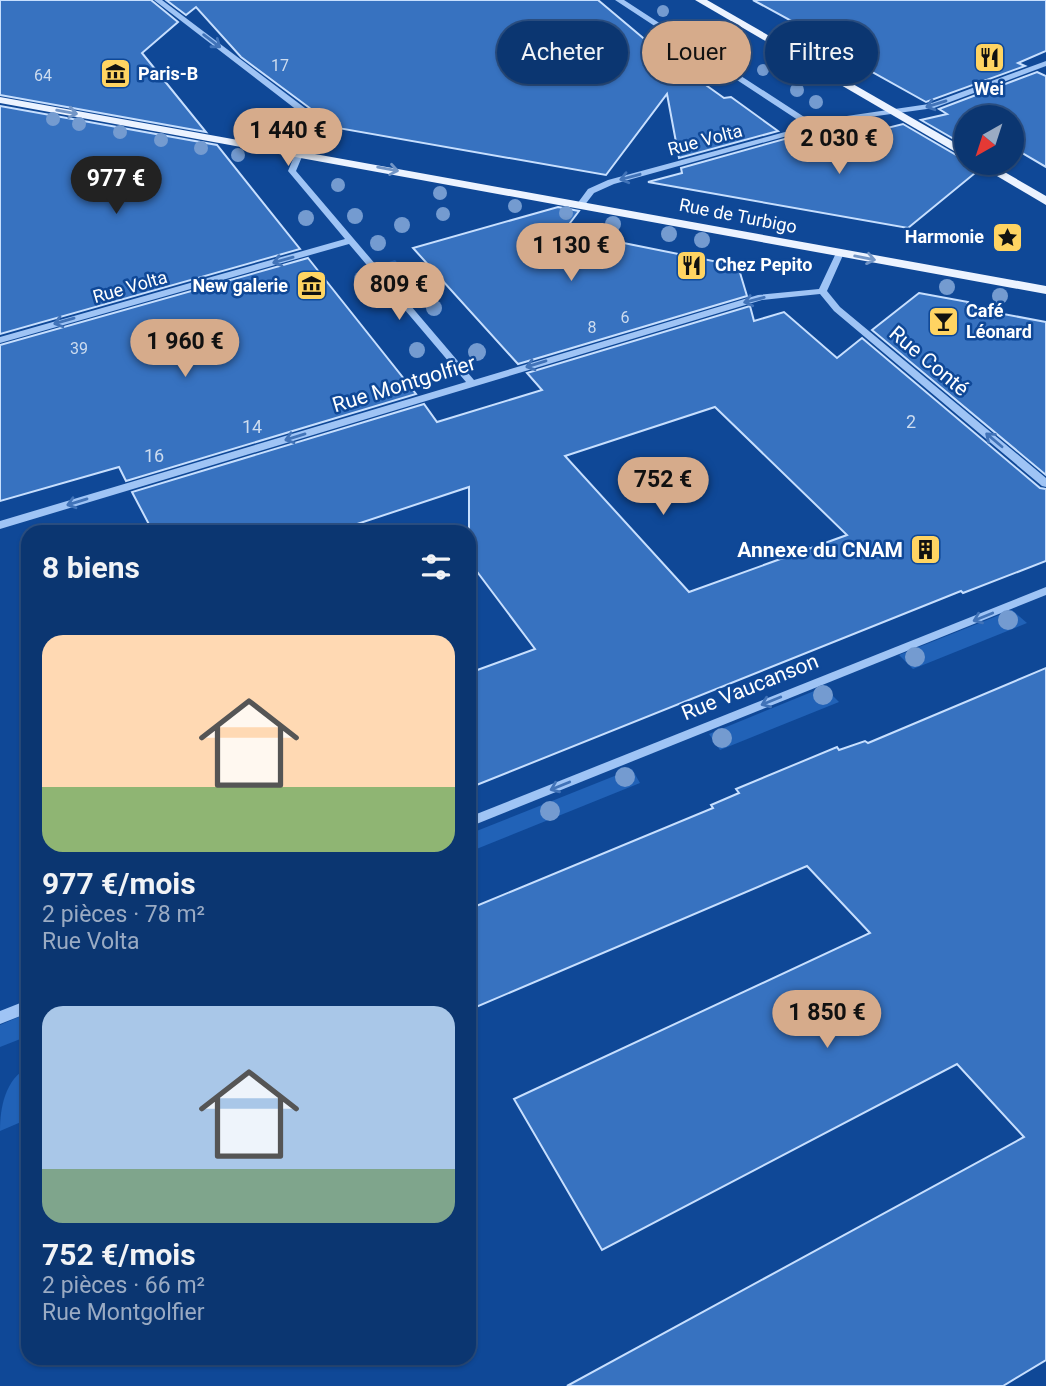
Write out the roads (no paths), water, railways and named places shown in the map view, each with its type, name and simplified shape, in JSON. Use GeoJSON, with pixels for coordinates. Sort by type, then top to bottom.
{"type":"FeatureCollection","features":[{"type":"Feature","properties":{"kind":"main road"},"geometry":{"type":"LineString","coordinates":[[700,0],[954,147]]}},
{"type":"Feature","properties":{"kind":"main road","name":"Rue de Turbigo"},"geometry":{"type":"LineString","coordinates":[[0,100],[1046,290]]}},
{"type":"Feature","properties":{"kind":"main road"},"geometry":{"type":"LineString","coordinates":[[1002,175],[1046,201]]}},
{"type":"Feature","properties":{"kind":"street"},"geometry":{"type":"LineString","coordinates":[[158,0],[306,113],[310,128],[292,171],[472,383]]}},
{"type":"Feature","properties":{"kind":"street"},"geometry":{"type":"LineString","coordinates":[[619,0],[813,126]]}},
{"type":"Feature","properties":{"kind":"street","name":"Rue Volta"},"geometry":{"type":"LineString","coordinates":[[581,204],[591,191],[611,182],[840,119],[931,106],[1046,63]]}},
{"type":"Feature","properties":{"kind":"street","name":"Rue Volta"},"geometry":{"type":"LineString","coordinates":[[0,340],[349,241]]}},
{"type":"Feature","properties":{"kind":"street"},"geometry":{"type":"LineString","coordinates":[[822,291],[840,253]]}},
{"type":"Feature","properties":{"kind":"street","name":"Rue Montgolfier"},"geometry":{"type":"LineString","coordinates":[[0,525],[761,297],[822,291]]}},
{"type":"Feature","properties":{"kind":"street","name":"Rue Conté"},"geometry":{"type":"LineString","coordinates":[[822,291],[837,309],[1046,484]]}},
{"type":"Feature","properties":{"kind":"street","name":"Rue Vaucanson"},"geometry":{"type":"LineString","coordinates":[[476,819],[1046,591]]}},
{"type":"Feature","properties":{"kind":"street"},"geometry":{"type":"LineString","coordinates":[[0,1018],[21,1009]]}},
{"type":"Feature","properties":{"kind":"place","name":"Wei"},"geometry":{"type":"Point","coordinates":[989,58]}},
{"type":"Feature","properties":{"kind":"place","name":"Paris-B"},"geometry":{"type":"Point","coordinates":[115,74]}},
{"type":"Feature","properties":{"kind":"place","name":"Harmonie"},"geometry":{"type":"Point","coordinates":[1007,237]}},
{"type":"Feature","properties":{"kind":"place","name":"Chez Pepito"},"geometry":{"type":"Point","coordinates":[692,265]}},
{"type":"Feature","properties":{"kind":"place","name":"New galerie"},"geometry":{"type":"Point","coordinates":[311,286]}},
{"type":"Feature","properties":{"kind":"place","name":"Café Léonard"},"geometry":{"type":"Point","coordinates":[943,321]}},
{"type":"Feature","properties":{"kind":"place","name":"Annexe du CNAM"},"geometry":{"type":"Point","coordinates":[926,550]}}]}
